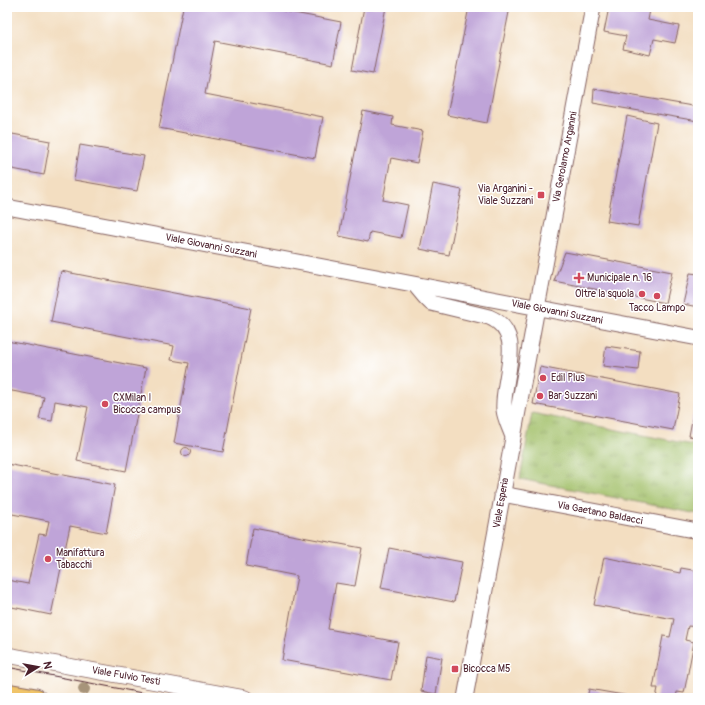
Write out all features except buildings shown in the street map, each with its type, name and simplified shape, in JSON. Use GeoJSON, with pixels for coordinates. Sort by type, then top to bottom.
{"type":"FeatureCollection","features":[{"type":"Feature","properties":{"kind":"main road"},"geometry":{"type":"LineString","coordinates":[[7,693],[36,698]]}},
{"type":"Feature","properties":{"kind":"street","name":"Via Gerolamo Arganini"},"geometry":{"type":"LineString","coordinates":[[536,308],[593,7]]}},
{"type":"Feature","properties":{"kind":"street","name":"Viale Giovanni Suzzani"},"geometry":{"type":"LineString","coordinates":[[7,207],[698,338]]}},
{"type":"Feature","properties":{"kind":"street"},"geometry":{"type":"LineString","coordinates":[[416,285],[425,298],[431,303],[489,317],[496,320],[506,331],[509,339],[510,356],[504,410],[513,437]]}},
{"type":"Feature","properties":{"kind":"street","name":"Viale Esperia"},"geometry":{"type":"LineString","coordinates":[[465,698],[536,308]]}},
{"type":"Feature","properties":{"kind":"street","name":"Via Gaetano Baldacci"},"geometry":{"type":"LineString","coordinates":[[502,494],[698,531]]}},
{"type":"Feature","properties":{"kind":"street","name":"Viale Fulvio Testi"},"geometry":{"type":"LineString","coordinates":[[7,655],[245,698]]}},
{"type":"Feature","properties":{"kind":"green space"},"geometry":{"type":"Polygon","coordinates":[[[532,413],[698,446],[698,514],[520,479],[532,413]]]}},
{"type":"Feature","properties":{"kind":"tram line"},"geometry":{"type":"LineString","coordinates":[[7,667],[168,698]]}},
{"type":"Feature","properties":{"kind":"place","name":"Via Arganini - Viale Suzzani"},"geometry":{"type":"Point","coordinates":[541,195]}},
{"type":"Feature","properties":{"kind":"place","name":"Municipale n. 16"},"geometry":{"type":"Point","coordinates":[579,278]}},
{"type":"Feature","properties":{"kind":"place","name":"Oltre la squola"},"geometry":{"type":"Point","coordinates":[642,294]}},
{"type":"Feature","properties":{"kind":"place","name":"Tacco Lampo"},"geometry":{"type":"Point","coordinates":[657,296]}},
{"type":"Feature","properties":{"kind":"place","name":"Edil Plus"},"geometry":{"type":"Point","coordinates":[543,378]}},
{"type":"Feature","properties":{"kind":"place","name":"Bar Suzzani"},"geometry":{"type":"Point","coordinates":[540,396]}},
{"type":"Feature","properties":{"kind":"place","name":"CXMilan I Bicocca campus"},"geometry":{"type":"Point","coordinates":[105,404]}},
{"type":"Feature","properties":{"kind":"place","name":"Manifattura Tabacchi"},"geometry":{"type":"Point","coordinates":[48,559]}},
{"type":"Feature","properties":{"kind":"place","name":"Bicocca M5"},"geometry":{"type":"Point","coordinates":[455,669]}}]}
